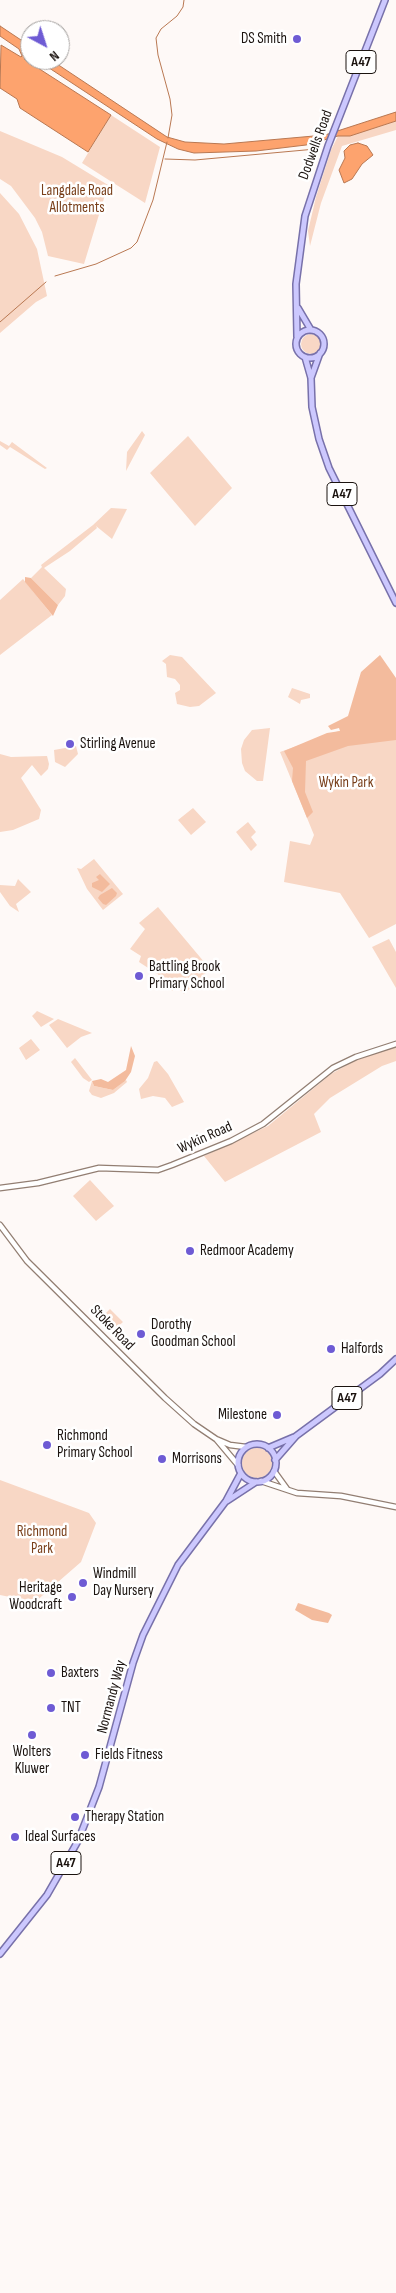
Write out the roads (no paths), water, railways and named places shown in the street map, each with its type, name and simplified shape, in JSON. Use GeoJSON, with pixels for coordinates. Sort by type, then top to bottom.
{"type":"FeatureCollection","features":[{"type":"Feature","properties":{"kind":"main road","name":"Dodwells Road"},"geometry":{"type":"LineString","coordinates":[[297,338],[296,284],[305,216],[328,146],[385,0]]}},
{"type":"Feature","properties":{"kind":"main road"},"geometry":{"type":"LineString","coordinates":[[296,305],[311,330],[322,337],[324,345],[320,353],[313,357],[305,357],[297,349],[297,338],[303,332],[311,330]]}},
{"type":"Feature","properties":{"kind":"main road","name":"A47"},"geometry":{"type":"LineString","coordinates":[[311,378],[320,353]]}},
{"type":"Feature","properties":{"kind":"main road","name":"A47"},"geometry":{"type":"LineString","coordinates":[[305,357],[311,378],[312,407],[319,439],[329,468],[396,602]]}},
{"type":"Feature","properties":{"kind":"main road","name":"A47"},"geometry":{"type":"LineString","coordinates":[[275,1460],[296,1436],[380,1374],[396,1359]]}},
{"type":"Feature","properties":{"kind":"main road","name":"A47"},"geometry":{"type":"LineString","coordinates":[[268,1448],[296,1436]]}},
{"type":"Feature","properties":{"kind":"main road"},"geometry":{"type":"LineString","coordinates":[[258,1444],[268,1448],[275,1460],[274,1471],[259,1481],[250,1480],[241,1473],[238,1465],[240,1453],[246,1448],[258,1444]]}},
{"type":"Feature","properties":{"kind":"main road","name":"Normandy Way"},"geometry":{"type":"LineString","coordinates":[[0,1954],[47,1895],[74,1848],[99,1787],[133,1663],[144,1635],[178,1565],[226,1501],[241,1473]]}},
{"type":"Feature","properties":{"kind":"main road","name":"Normandy Way"},"geometry":{"type":"LineString","coordinates":[[226,1501],[259,1481]]}},
{"type":"Feature","properties":{"kind":"street","name":"Wykin Road"},"geometry":{"type":"LineString","coordinates":[[0,1188],[38,1184],[99,1168],[158,1170],[172,1165],[231,1141],[263,1124],[333,1068],[356,1057],[396,1044]]}},
{"type":"Feature","properties":{"kind":"street","name":"Stoke Road"},"geometry":{"type":"LineString","coordinates":[[0,1225],[27,1261],[135,1370],[194,1424],[216,1439],[230,1445],[246,1448]]}},
{"type":"Feature","properties":{"kind":"street","name":"Stoke Road"},"geometry":{"type":"LineString","coordinates":[[216,1439],[238,1465]]}},
{"type":"Feature","properties":{"kind":"street"},"geometry":{"type":"LineString","coordinates":[[274,1471],[290,1492]]}},
{"type":"Feature","properties":{"kind":"street"},"geometry":{"type":"LineString","coordinates":[[259,1481],[290,1492],[351,1497],[396,1507]]}},
{"type":"Feature","properties":{"kind":"waterway"},"geometry":{"type":"LineString","coordinates":[[168,138],[172,115],[170,99],[158,55],[156,38],[161,29],[177,16],[183,7],[184,0]]}},
{"type":"Feature","properties":{"kind":"waterway"},"geometry":{"type":"LineString","coordinates":[[55,276],[96,264],[131,248],[137,242],[153,200],[167,142]]}},
{"type":"Feature","properties":{"kind":"waterway"},"geometry":{"type":"LineString","coordinates":[[165,159],[195,160],[316,149]]}},
{"type":"Feature","properties":{"kind":"waterway"},"geometry":{"type":"LineString","coordinates":[[0,322],[46,282]]}},
{"type":"Feature","properties":{"kind":"place","name":"DS Smith"},"geometry":{"type":"Point","coordinates":[297,39]}},
{"type":"Feature","properties":{"kind":"place","name":"Stirling Avenue"},"geometry":{"type":"Point","coordinates":[70,744]}},
{"type":"Feature","properties":{"kind":"place","name":"Battling Brook Primary School"},"geometry":{"type":"Point","coordinates":[139,976]}},
{"type":"Feature","properties":{"kind":"place","name":"Redmoor Academy"},"geometry":{"type":"Point","coordinates":[190,1251]}},
{"type":"Feature","properties":{"kind":"place","name":"Dorothy Goodman School"},"geometry":{"type":"Point","coordinates":[141,1334]}},
{"type":"Feature","properties":{"kind":"place","name":"Halfords"},"geometry":{"type":"Point","coordinates":[331,1349]}},
{"type":"Feature","properties":{"kind":"place","name":"Milestone"},"geometry":{"type":"Point","coordinates":[277,1415]}},
{"type":"Feature","properties":{"kind":"place","name":"Richmond Primary School"},"geometry":{"type":"Point","coordinates":[47,1445]}},
{"type":"Feature","properties":{"kind":"place","name":"Morrisons"},"geometry":{"type":"Point","coordinates":[162,1459]}},
{"type":"Feature","properties":{"kind":"place","name":"Windmill Day Nursery"},"geometry":{"type":"Point","coordinates":[83,1583]}},
{"type":"Feature","properties":{"kind":"place","name":"Heritage Woodcraft"},"geometry":{"type":"Point","coordinates":[72,1597]}},
{"type":"Feature","properties":{"kind":"place","name":"Baxters"},"geometry":{"type":"Point","coordinates":[51,1673]}},
{"type":"Feature","properties":{"kind":"place","name":"TNT"},"geometry":{"type":"Point","coordinates":[51,1708]}},
{"type":"Feature","properties":{"kind":"place","name":"Wolters Kluwer"},"geometry":{"type":"Point","coordinates":[32,1735]}},
{"type":"Feature","properties":{"kind":"place","name":"Fields Fitness"},"geometry":{"type":"Point","coordinates":[85,1755]}},
{"type":"Feature","properties":{"kind":"place","name":"Therapy Station"},"geometry":{"type":"Point","coordinates":[75,1817]}},
{"type":"Feature","properties":{"kind":"place","name":"Ideal Surfaces"},"geometry":{"type":"Point","coordinates":[15,1837]}},
{"type":"Feature","properties":{"kind":"park label","name":"Langdale Road Allotments"},"geometry":{"type":"Point","coordinates":[77,200]}},
{"type":"Feature","properties":{"kind":"park label","name":"Wykin Park"},"geometry":{"type":"Point","coordinates":[346,783]}},
{"type":"Feature","properties":{"kind":"park label","name":"Richmond Park"},"geometry":{"type":"Point","coordinates":[42,1540]}}]}
